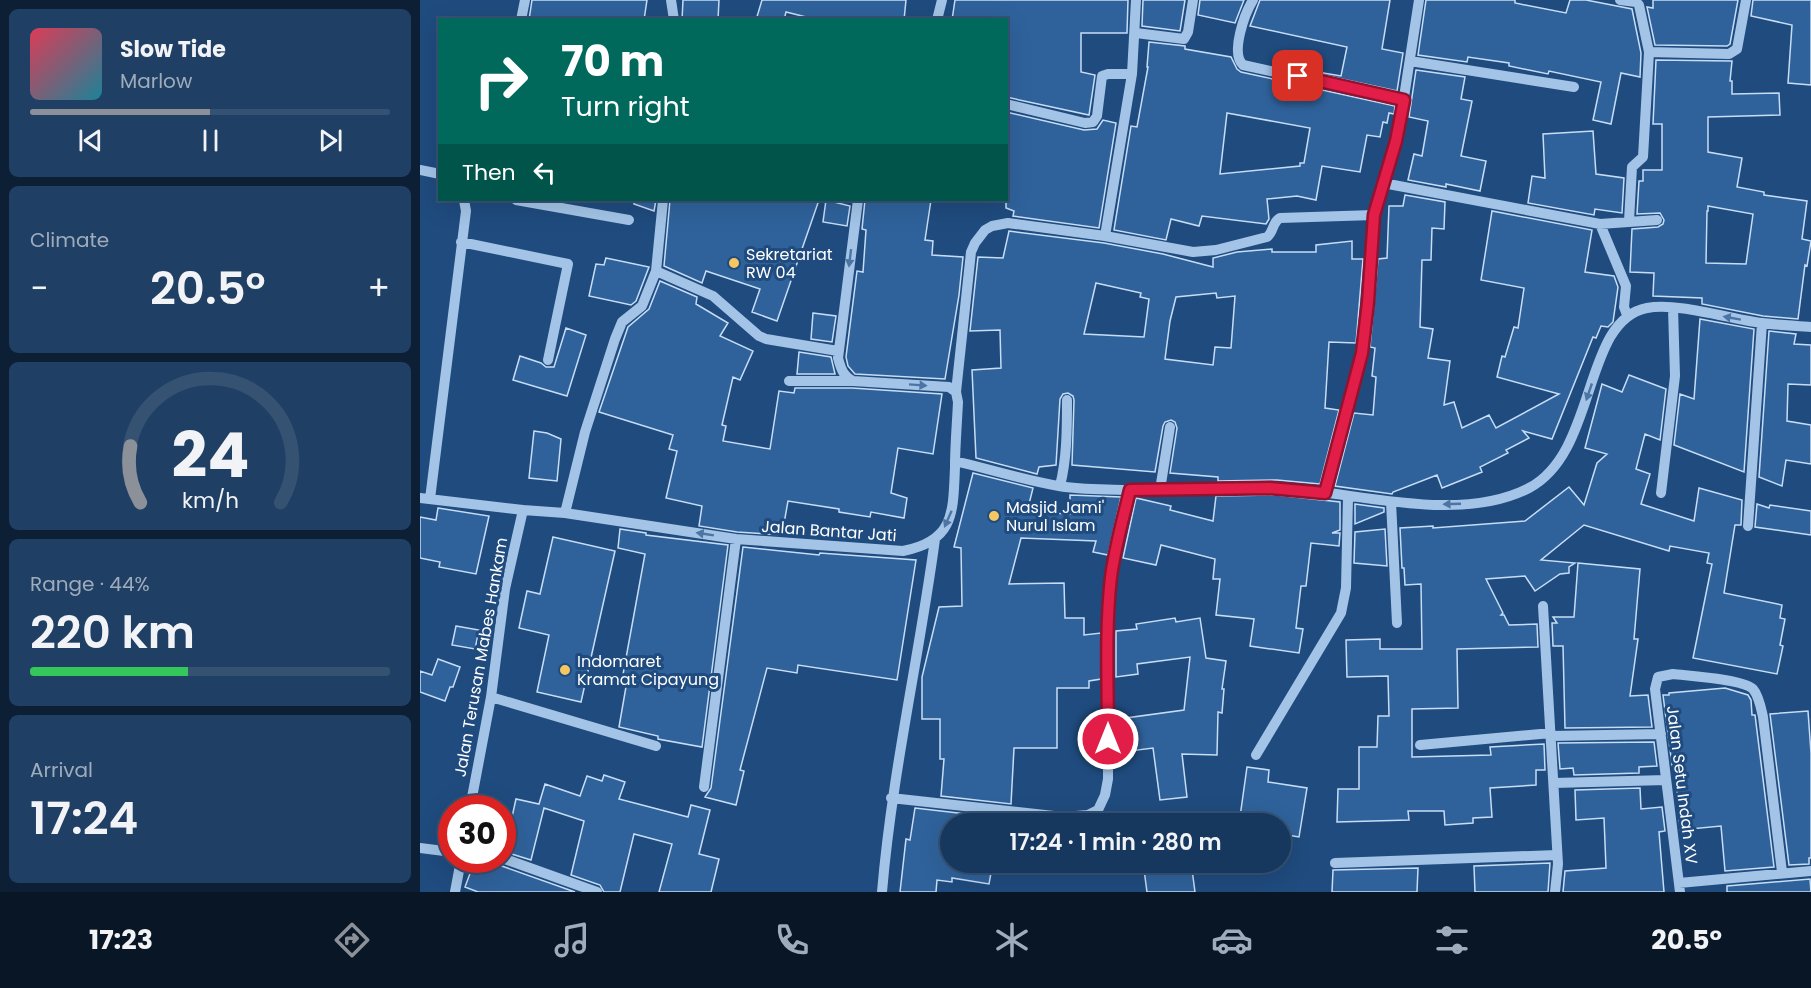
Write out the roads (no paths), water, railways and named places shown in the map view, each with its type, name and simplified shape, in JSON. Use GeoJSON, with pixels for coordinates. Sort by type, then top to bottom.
{"type":"FeatureCollection","features":[{"type":"Feature","properties":{"kind":"street"},"geometry":{"type":"LineString","coordinates":[[521,18],[525,0]]}},
{"type":"Feature","properties":{"kind":"street"},"geometry":{"type":"LineString","coordinates":[[671,0],[674,18]]}},
{"type":"Feature","properties":{"kind":"street"},"geometry":{"type":"LineString","coordinates":[[938,18],[942,0]]}},
{"type":"Feature","properties":{"kind":"street"},"geometry":{"type":"LineString","coordinates":[[1105,236],[1132,74],[1136,0]]}},
{"type":"Feature","properties":{"kind":"street"},"geometry":{"type":"LineString","coordinates":[[1136,33],[1184,39],[1188,32],[1193,0]]}},
{"type":"Feature","properties":{"kind":"street"},"geometry":{"type":"LineString","coordinates":[[1253,0],[1244,16],[1237,52],[1239,62],[1243,65],[1404,100]]}},
{"type":"Feature","properties":{"kind":"street"},"geometry":{"type":"LineString","coordinates":[[1325,493],[1362,353],[1374,215],[1396,141],[1419,0]]}},
{"type":"Feature","properties":{"kind":"street"},"geometry":{"type":"LineString","coordinates":[[1620,0],[1636,2],[1639,5],[1648,52],[1643,157],[1632,167],[1629,221]]}},
{"type":"Feature","properties":{"kind":"street"},"geometry":{"type":"LineString","coordinates":[[1648,52],[1730,54],[1734,52],[1737,49],[1746,0]]}},
{"type":"Feature","properties":{"kind":"street"},"geometry":{"type":"LineString","coordinates":[[1410,61],[1574,87]]}},
{"type":"Feature","properties":{"kind":"street"},"geometry":{"type":"LineString","coordinates":[[1008,104],[1085,123],[1093,122],[1097,116],[1102,76],[1132,74]]}},
{"type":"Feature","properties":{"kind":"street"},"geometry":{"type":"LineString","coordinates":[[420,170],[438,174]]}},
{"type":"Feature","properties":{"kind":"street"},"geometry":{"type":"LineString","coordinates":[[1383,183],[1600,224],[1657,220]]}},
{"type":"Feature","properties":{"kind":"street"},"geometry":{"type":"LineString","coordinates":[[425,498],[466,211],[464,201]]}},
{"type":"Feature","properties":{"kind":"street"},"geometry":{"type":"LineString","coordinates":[[522,201],[629,220]]}},
{"type":"Feature","properties":{"kind":"street"},"geometry":{"type":"LineString","coordinates":[[565,513],[588,422],[615,339],[622,322],[642,306],[656,271],[663,201]]}},
{"type":"Feature","properties":{"kind":"street"},"geometry":{"type":"LineString","coordinates":[[853,381],[847,378],[842,371],[838,351],[858,201]]}},
{"type":"Feature","properties":{"kind":"street"},"geometry":{"type":"LineString","coordinates":[[882,892],[891,798],[921,633],[935,539],[946,525],[953,508],[958,402],[956,392],[971,252],[979,236],[992,226],[1008,223],[1105,236],[1183,252],[1203,252],[1267,237],[1272,232],[1275,222],[1280,218],[1374,215]]}},
{"type":"Feature","properties":{"kind":"street"},"geometry":{"type":"LineString","coordinates":[[1600,224],[1626,286],[1624,307],[1627,315]]}},
{"type":"Feature","properties":{"kind":"street"},"geometry":{"type":"LineString","coordinates":[[461,242],[568,264],[548,360]]}},
{"type":"Feature","properties":{"kind":"street"},"geometry":{"type":"LineString","coordinates":[[656,271],[712,296],[759,336],[838,351]]}},
{"type":"Feature","properties":{"kind":"street"},"geometry":{"type":"LineString","coordinates":[[955,461],[1060,486],[1130,490],[1270,488],[1391,502],[1444,505],[1479,502],[1530,488],[1549,473],[1563,456],[1573,437],[1604,347],[1615,327],[1627,315],[1645,308],[1673,308],[1762,323],[1811,327]]}},
{"type":"Feature","properties":{"kind":"street"},"geometry":{"type":"LineString","coordinates":[[1661,493],[1675,376],[1673,308]]}},
{"type":"Feature","properties":{"kind":"street"},"geometry":{"type":"LineString","coordinates":[[1748,526],[1762,323]]}},
{"type":"Feature","properties":{"kind":"street"},"geometry":{"type":"LineString","coordinates":[[789,381],[853,381],[949,387],[956,392]]}},
{"type":"Feature","properties":{"kind":"street"},"geometry":{"type":"LineString","coordinates":[[1060,486],[1067,441],[1067,400]]}},
{"type":"Feature","properties":{"kind":"street"},"geometry":{"type":"LineString","coordinates":[[1160,490],[1170,428]]}},
{"type":"Feature","properties":{"kind":"street"},"geometry":{"type":"LineString","coordinates":[[891,798],[1064,817],[1088,815],[1098,810],[1105,795],[1108,779],[1108,643],[1111,577],[1130,490]]}},
{"type":"Feature","properties":{"kind":"street"},"geometry":{"type":"LineString","coordinates":[[1256,755],[1341,613],[1346,588],[1348,496]]}},
{"type":"Feature","properties":{"kind":"street","name":"Jalan Bantar Jati"},"geometry":{"type":"LineString","coordinates":[[425,498],[565,513],[736,539],[903,551],[917,548],[935,539]]}},
{"type":"Feature","properties":{"kind":"street"},"geometry":{"type":"LineString","coordinates":[[1391,502],[1396,623]]}},
{"type":"Feature","properties":{"kind":"street","name":"Jalan Terusan Mabes Hankam"},"geometry":{"type":"LineString","coordinates":[[472,795],[491,697],[505,589],[523,510]]}},
{"type":"Feature","properties":{"kind":"street"},"geometry":{"type":"LineString","coordinates":[[704,788],[736,539]]}},
{"type":"Feature","properties":{"kind":"street"},"geometry":{"type":"LineString","coordinates":[[1543,606],[1558,874],[1555,892]]}},
{"type":"Feature","properties":{"kind":"street","name":"Jalan Setu Indah XV"},"geometry":{"type":"LineString","coordinates":[[1679,888],[1654,689],[1658,677],[1667,674],[1740,683],[1747,685],[1757,696],[1762,717],[1782,873]]}},
{"type":"Feature","properties":{"kind":"street"},"geometry":{"type":"LineString","coordinates":[[491,697],[656,746]]}},
{"type":"Feature","properties":{"kind":"street"},"geometry":{"type":"LineString","coordinates":[[1420,745],[1551,734],[1661,734]]}},
{"type":"Feature","properties":{"kind":"street"},"geometry":{"type":"LineString","coordinates":[[1554,783],[1666,780]]}},
{"type":"Feature","properties":{"kind":"street"},"geometry":{"type":"LineString","coordinates":[[420,848],[438,850]]}},
{"type":"Feature","properties":{"kind":"street"},"geometry":{"type":"LineString","coordinates":[[1335,863],[1557,855]]}},
{"type":"Feature","properties":{"kind":"street"},"geometry":{"type":"LineString","coordinates":[[516,863],[597,892]]}},
{"type":"Feature","properties":{"kind":"street"},"geometry":{"type":"LineString","coordinates":[[1679,888],[1811,871]]}},
{"type":"Feature","properties":{"kind":"street"},"geometry":{"type":"LineString","coordinates":[[455,892],[459,873]]}},
{"type":"Feature","properties":{"kind":"place","name":"Sekretariat RW 04"},"geometry":{"type":"Point","coordinates":[734,263]}},
{"type":"Feature","properties":{"kind":"place","name":"Masjid Jami' Nurul Islam"},"geometry":{"type":"Point","coordinates":[994,516]}},
{"type":"Feature","properties":{"kind":"place","name":"Indomaret Kramat Cipayung"},"geometry":{"type":"Point","coordinates":[565,670]}}]}
